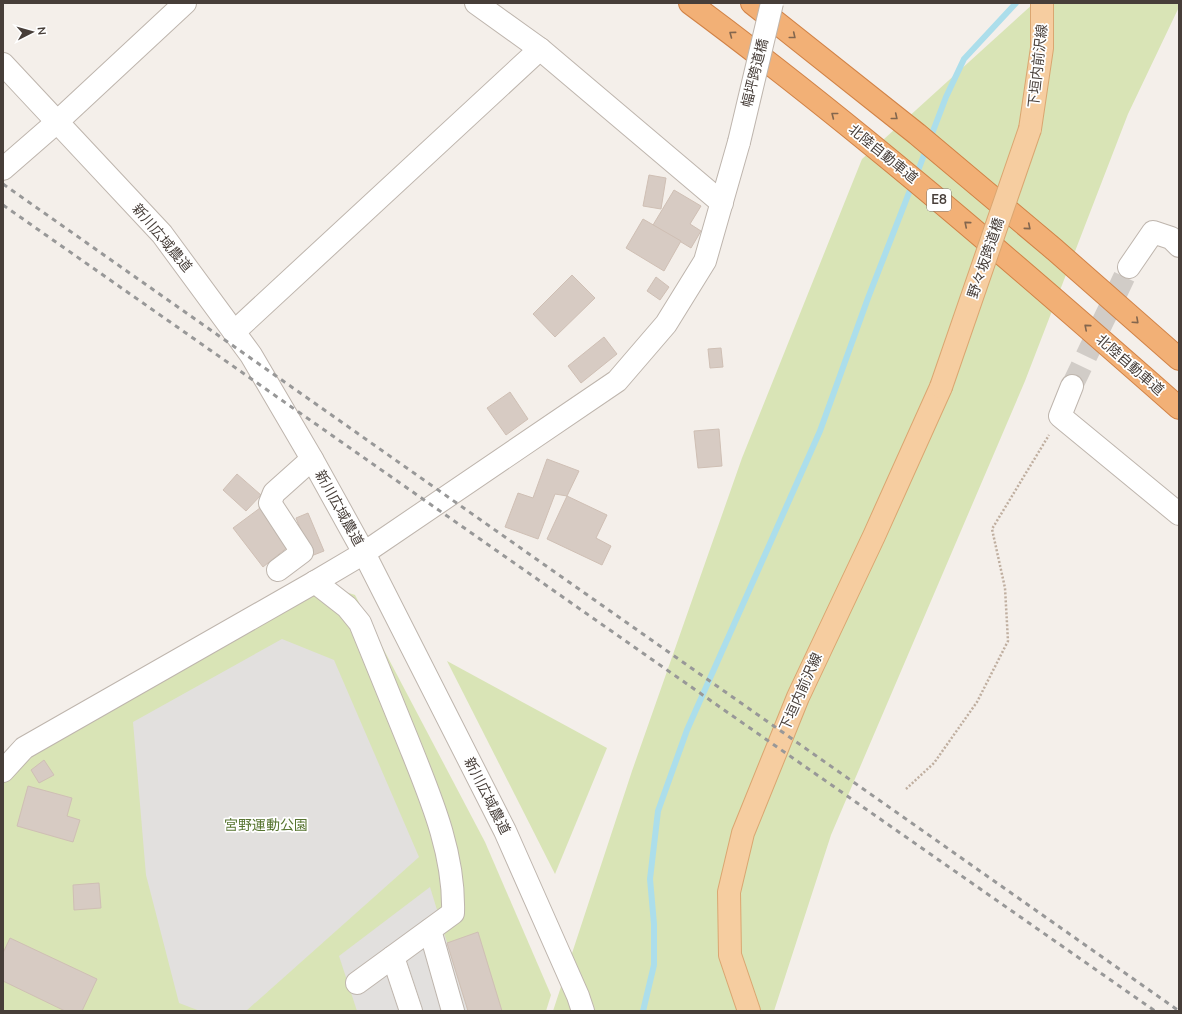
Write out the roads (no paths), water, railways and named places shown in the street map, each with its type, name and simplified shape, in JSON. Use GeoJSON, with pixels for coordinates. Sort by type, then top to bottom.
{"type":"FeatureCollection","features":[{"type":"Feature","properties":{"kind":"highway","name":"北陸自動車道"},"geometry":{"type":"LineString","coordinates":[[690,3],[896,164],[1042,288],[1179,408]]}},
{"type":"Feature","properties":{"kind":"highway","name":"E8"},"geometry":{"type":"LineString","coordinates":[[752,3],[917,134],[1049,244],[1179,359]]}},
{"type":"Feature","properties":{"kind":"main road","name":"下垣内前沢線"},"geometry":{"type":"LineString","coordinates":[[1030,129],[1042,48],[1042,3]]}},
{"type":"Feature","properties":{"kind":"main road","name":"野々坂跨道橋"},"geometry":{"type":"LineString","coordinates":[[941,387],[1030,129]]}},
{"type":"Feature","properties":{"kind":"main road","name":"下垣内前沢線"},"geometry":{"type":"LineString","coordinates":[[749,1011],[730,955],[729,892],[743,833],[798,697],[874,536],[941,387]]}},
{"type":"Feature","properties":{"kind":"street"},"geometry":{"type":"LineString","coordinates":[[3,169],[57,122],[185,3]]}},
{"type":"Feature","properties":{"kind":"street"},"geometry":{"type":"LineString","coordinates":[[476,3],[540,49],[722,203]]}},
{"type":"Feature","properties":{"kind":"street","name":"幅坪跨道橋"},"geometry":{"type":"LineString","coordinates":[[3,770],[24,748],[364,553],[617,381],[666,324],[705,261],[739,142],[772,3]]}},
{"type":"Feature","properties":{"kind":"street"},"geometry":{"type":"LineString","coordinates":[[234,332],[540,49]]}},
{"type":"Feature","properties":{"kind":"street","name":"新川広域農道"},"geometry":{"type":"LineString","coordinates":[[3,64],[162,234],[251,355],[312,459],[364,553],[504,831],[578,996],[583,1011]]}},
{"type":"Feature","properties":{"kind":"street"},"geometry":{"type":"LineString","coordinates":[[1129,266],[1153,232],[1171,238],[1179,246]]}},
{"type":"Feature","properties":{"kind":"street"},"geometry":{"type":"LineString","coordinates":[[1072,386],[1060,416],[1179,514]]}},
{"type":"Feature","properties":{"kind":"street"},"geometry":{"type":"LineString","coordinates":[[278,570],[302,552],[270,503],[274,492],[312,459]]}},
{"type":"Feature","properties":{"kind":"street"},"geometry":{"type":"LineString","coordinates":[[315,582],[347,607],[360,623],[435,807],[454,893],[453,913],[357,983]]}},
{"type":"Feature","properties":{"kind":"street"},"geometry":{"type":"LineString","coordinates":[[430,930],[454,1011]]}},
{"type":"Feature","properties":{"kind":"street"},"geometry":{"type":"LineString","coordinates":[[393,957],[411,1011]]}},
{"type":"Feature","properties":{"kind":"waterway"},"geometry":{"type":"LineString","coordinates":[[930,139],[946,97],[964,59],[1016,3]]}},
{"type":"Feature","properties":{"kind":"waterway"},"geometry":{"type":"LineString","coordinates":[[916,176],[927,147]]}},
{"type":"Feature","properties":{"kind":"waterway"},"geometry":{"type":"LineString","coordinates":[[643,1011],[654,965],[654,924],[650,879],[658,811],[687,730],[820,431],[868,298],[912,185]]}},
{"type":"Feature","properties":{"kind":"tunnel"},"geometry":{"type":"LineString","coordinates":[[1072,386],[1129,267]]}},
{"type":"Feature","properties":{"kind":"railway"},"geometry":{"type":"LineString","coordinates":[[3,184],[1179,1011]]}},
{"type":"Feature","properties":{"kind":"railway"},"geometry":{"type":"LineString","coordinates":[[3,205],[1155,1011]]}},
{"type":"Feature","properties":{"kind":"park label","name":"宮野運動公園"},"geometry":{"type":"Point","coordinates":[266,825]}}]}
